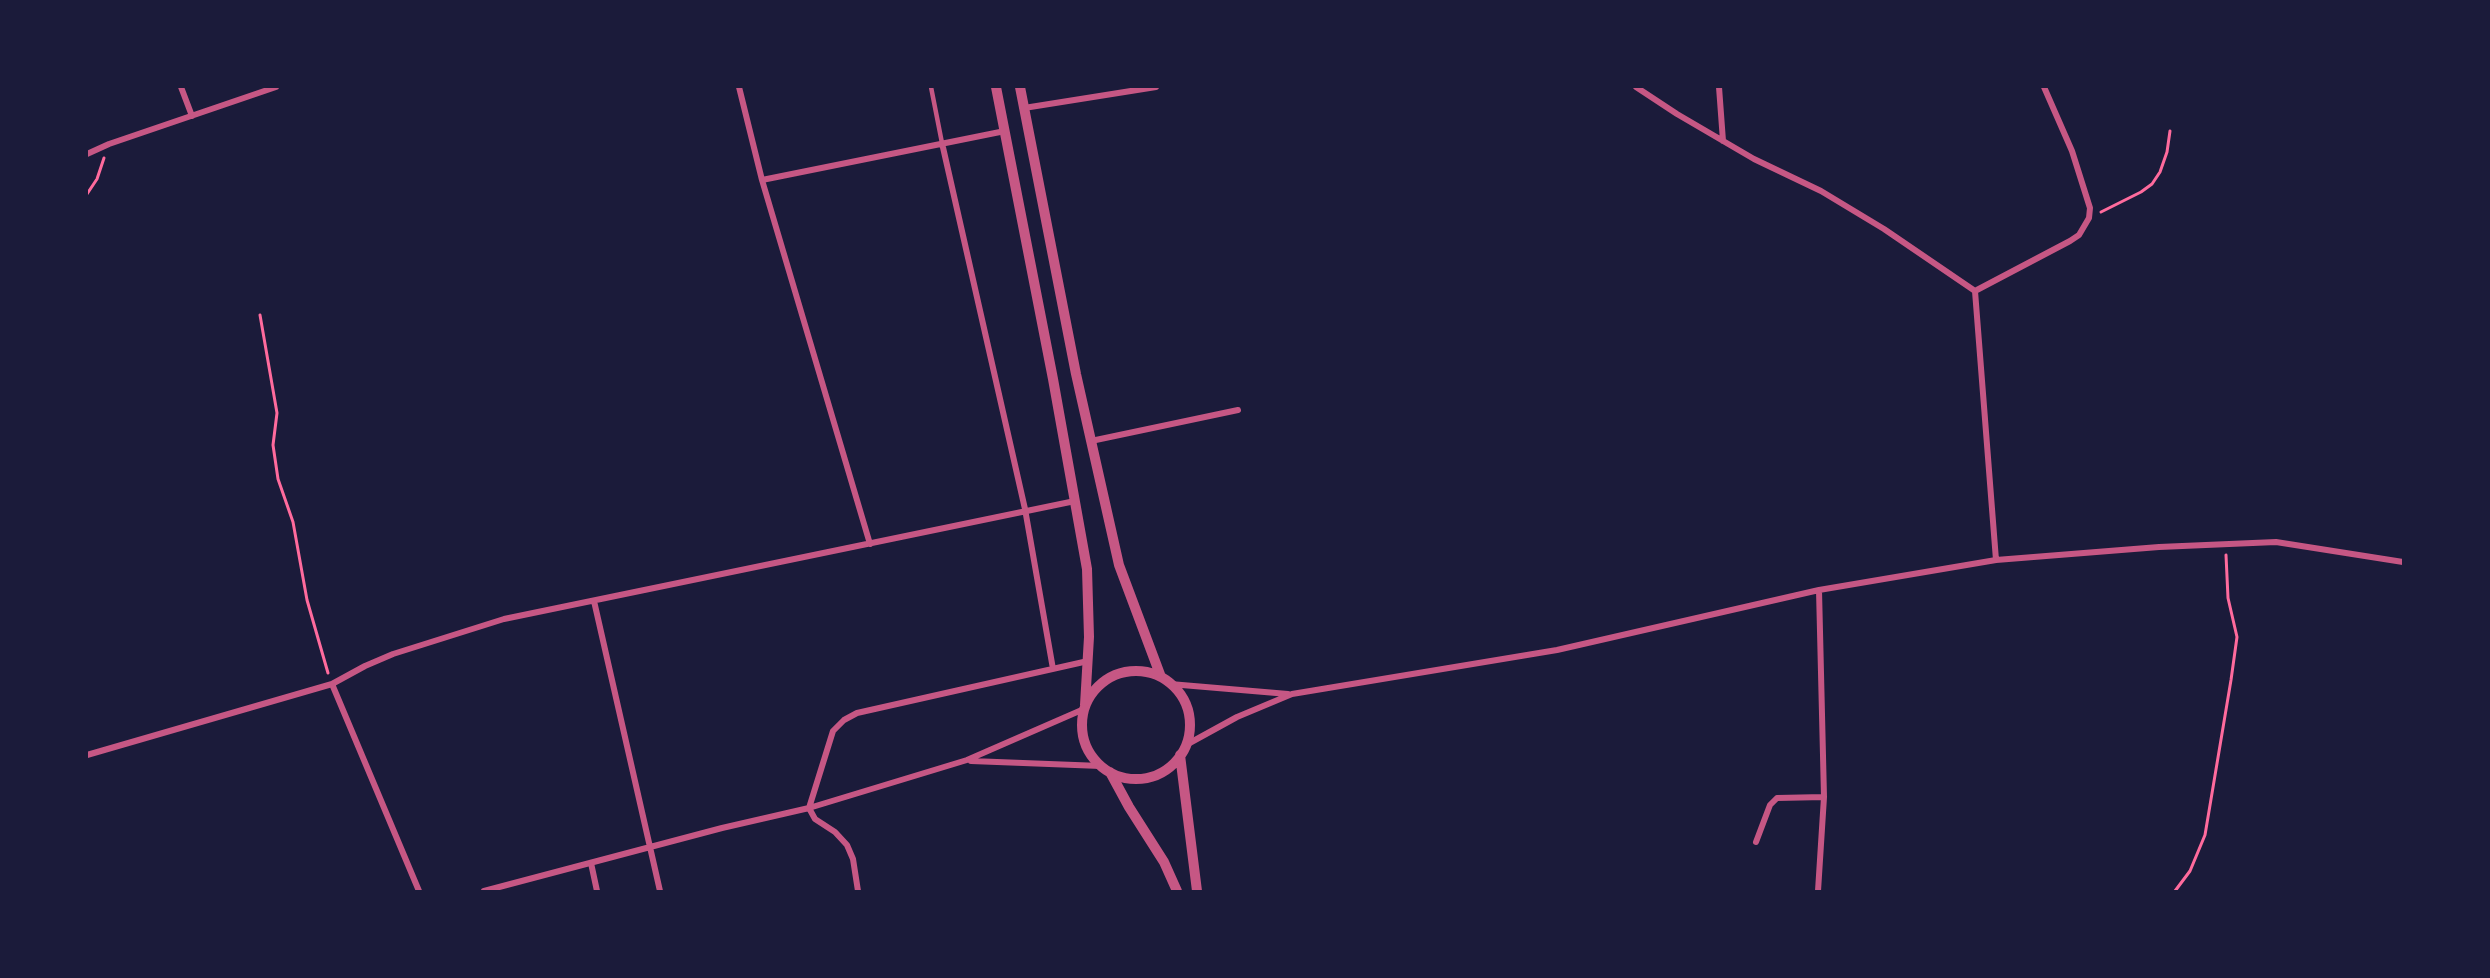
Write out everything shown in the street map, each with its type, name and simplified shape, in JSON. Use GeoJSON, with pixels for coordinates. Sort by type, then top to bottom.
{"type":"FeatureCollection","features":[{"type":"Feature","properties":{"kind":"street"},"geometry":{"type":"LineString","coordinates":[[181,87],[192,116]]}},
{"type":"Feature","properties":{"kind":"street"},"geometry":{"type":"LineString","coordinates":[[87,154],[109,144],[276,87]]}},
{"type":"Feature","properties":{"kind":"street"},"geometry":{"type":"LineString","coordinates":[[739,87],[762,180],[870,544]]}},
{"type":"Feature","properties":{"kind":"street"},"geometry":{"type":"LineString","coordinates":[[996,87],[1087,569],[1088,661],[1083,738],[1093,758],[1105,769],[1164,862],[1177,891]]}},
{"type":"Feature","properties":{"kind":"street"},"geometry":{"type":"LineString","coordinates":[[1020,87],[1091,441],[1119,565],[1166,680],[1178,692],[1188,712],[1190,723],[1183,750],[1197,891]]}},
{"type":"Feature","properties":{"kind":"street"},"geometry":{"type":"LineString","coordinates":[[1024,108],[1156,87]]}},
{"type":"Feature","properties":{"kind":"street"},"geometry":{"type":"LineString","coordinates":[[1636,87],[1754,159],[1821,191],[1884,229],[1976,291]]}},
{"type":"Feature","properties":{"kind":"street"},"geometry":{"type":"LineString","coordinates":[[1719,87],[1723,141]]}},
{"type":"Feature","properties":{"kind":"street"},"geometry":{"type":"LineString","coordinates":[[1976,291],[2070,241],[2085,227],[2089,218],[2090,208],[2072,151],[2044,87]]}},
{"type":"Feature","properties":{"kind":"street"},"geometry":{"type":"LineString","coordinates":[[762,180],[1005,131]]}},
{"type":"Feature","properties":{"kind":"street"},"geometry":{"type":"LineString","coordinates":[[942,143],[1025,509],[1053,669]]}},
{"type":"Feature","properties":{"kind":"street"},"geometry":{"type":"LineString","coordinates":[[1976,291],[1996,560]]}},
{"type":"Feature","properties":{"kind":"street"},"geometry":{"type":"LineString","coordinates":[[1091,441],[1238,410]]}},
{"type":"Feature","properties":{"kind":"street"},"geometry":{"type":"LineString","coordinates":[[87,755],[332,684],[365,666],[404,650],[504,619],[870,544],[1025,509],[1075,501]]}},
{"type":"Feature","properties":{"kind":"street"},"geometry":{"type":"LineString","coordinates":[[967,760],[1105,769],[1132,779],[1143,778],[1164,771],[1183,750],[1237,717],[1292,694],[1557,650],[1819,590],[1996,560],[2276,542],[2403,562]]}},
{"type":"Feature","properties":{"kind":"street"},"geometry":{"type":"LineString","coordinates":[[1818,891],[1824,797],[1819,590]]}},
{"type":"Feature","properties":{"kind":"street"},"geometry":{"type":"LineString","coordinates":[[594,601],[652,847],[660,891]]}},
{"type":"Feature","properties":{"kind":"street"},"geometry":{"type":"LineString","coordinates":[[858,891],[853,859],[847,845],[835,832],[814,819],[809,808],[833,731],[844,720],[857,713],[1088,661]]}},
{"type":"Feature","properties":{"kind":"street"},"geometry":{"type":"LineString","coordinates":[[484,891],[809,808],[967,760],[1085,707],[1098,686],[1117,674],[1139,671],[1166,680],[1292,694]]}},
{"type":"Feature","properties":{"kind":"street"},"geometry":{"type":"LineString","coordinates":[[332,684],[420,891]]}},
{"type":"Feature","properties":{"kind":"street"},"geometry":{"type":"LineString","coordinates":[[1755,842],[1770,805],[1777,798],[1824,797]]}},
{"type":"Feature","properties":{"kind":"street"},"geometry":{"type":"LineString","coordinates":[[591,863],[597,891]]}},
{"type":"Feature","properties":{"kind":"lane"},"geometry":{"type":"LineString","coordinates":[[931,87],[942,143]]}},
{"type":"Feature","properties":{"kind":"path"},"geometry":{"type":"LineString","coordinates":[[2089,218],[2141,192],[2152,184],[2160,172],[2167,152],[2170,131]]}},
{"type":"Feature","properties":{"kind":"path"},"geometry":{"type":"LineString","coordinates":[[87,194],[97,179],[109,144]]}},
{"type":"Feature","properties":{"kind":"path"},"geometry":{"type":"LineString","coordinates":[[260,315],[277,412],[273,446],[278,479],[293,522],[307,600],[332,684]]}},
{"type":"Feature","properties":{"kind":"path"},"geometry":{"type":"LineString","coordinates":[[2175,891],[2190,871],[2205,835],[2231,680],[2236,636],[2228,598],[2225,544]]}}]}
